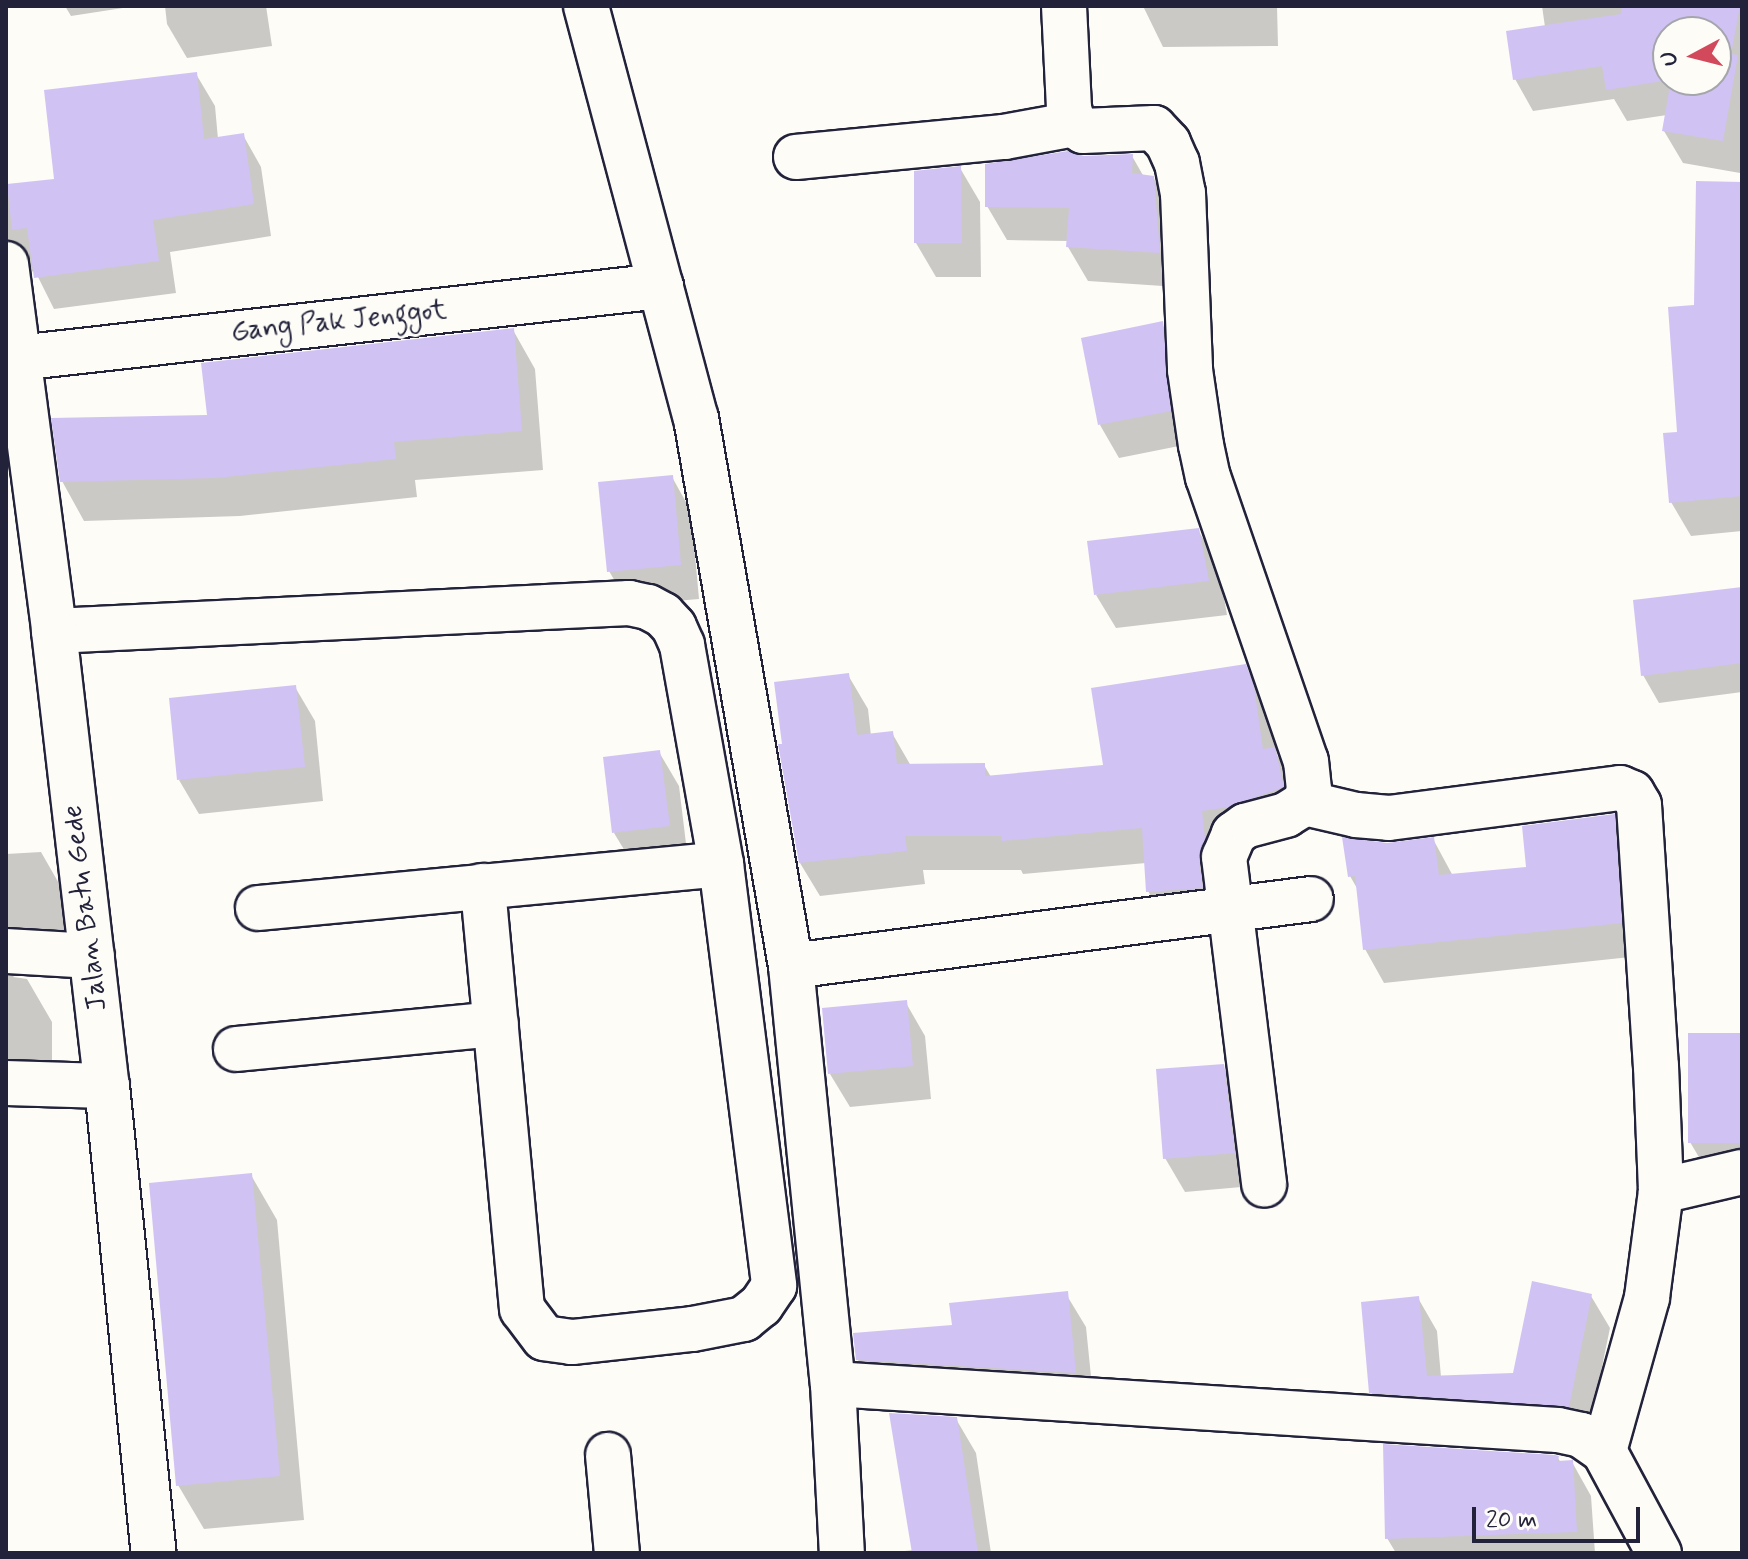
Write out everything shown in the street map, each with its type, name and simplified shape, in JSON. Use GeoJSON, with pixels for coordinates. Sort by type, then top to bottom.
{"type":"FeatureCollection","features":[{"type":"Feature","properties":{"kind":"street"},"geometry":{"type":"LineString","coordinates":[[586,6],[696,418],[791,966],[833,1384],[842,1553]]}},
{"type":"Feature","properties":{"kind":"street"},"geometry":{"type":"LineString","coordinates":[[1064,6],[1069,109],[1074,124],[1083,131],[1154,128],[1168,143],[1177,163],[1183,193],[1194,412],[1208,477],[1306,761],[1309,790],[1305,803],[1286,815],[1245,826],[1234,834],[1224,857],[1264,1185]]}},
{"type":"Feature","properties":{"kind":"street"},"geometry":{"type":"LineString","coordinates":[[796,157],[1004,137],[1074,124]]}},
{"type":"Feature","properties":{"kind":"street","name":"Jalan Batu Gede"},"geometry":{"type":"LineString","coordinates":[[6,264],[54,631],[107,1086],[154,1553]]}},
{"type":"Feature","properties":{"kind":"street","name":"Gang Pak Jenggot"},"geometry":{"type":"LineString","coordinates":[[18,358],[661,286]]}},
{"type":"Feature","properties":{"kind":"street"},"geometry":{"type":"LineString","coordinates":[[54,631],[613,604],[648,607],[674,627],[682,645],[721,864],[774,1286],[761,1305],[744,1319],[692,1329],[572,1342],[544,1338],[531,1324],[522,1309],[519,1284],[483,886]]}},
{"type":"Feature","properties":{"kind":"street"},"geometry":{"type":"LineString","coordinates":[[1305,803],[1356,815],[1389,818],[1620,788],[1632,793],[1639,805],[1661,1191],[1647,1298],[1604,1451]]}},
{"type":"Feature","properties":{"kind":"street"},"geometry":{"type":"LineString","coordinates":[[258,908],[721,864]]}},
{"type":"Feature","properties":{"kind":"street"},"geometry":{"type":"LineString","coordinates":[[791,966],[1311,899]]}},
{"type":"Feature","properties":{"kind":"street"},"geometry":{"type":"LineString","coordinates":[[6,951],[92,956]]}},
{"type":"Feature","properties":{"kind":"street"},"geometry":{"type":"LineString","coordinates":[[236,1049],[496,1024]]}},
{"type":"Feature","properties":{"kind":"street"},"geometry":{"type":"LineString","coordinates":[[6,1083],[107,1086]]}},
{"type":"Feature","properties":{"kind":"street"},"geometry":{"type":"LineString","coordinates":[[1661,1191],[1742,1172]]}},
{"type":"Feature","properties":{"kind":"street"},"geometry":{"type":"LineString","coordinates":[[833,1384],[1558,1430],[1581,1435],[1604,1451],[1659,1553]]}},
{"type":"Feature","properties":{"kind":"street"},"geometry":{"type":"LineString","coordinates":[[608,1455],[617,1553]]}},
{"type":"Feature","properties":{"kind":"building"},"geometry":{"type":"Polygon","coordinates":[[[1622,6],[1740,6],[1732,49],[1732,16],[1652,16],[1652,83],[1606,90],[1602,66],[1513,80],[1506,31],[1621,14],[1622,6]]]}},
{"type":"Feature","properties":{"kind":"building"},"geometry":{"type":"Polygon","coordinates":[[[1732,54],[1738,55],[1732,89],[1732,54]]]}},
{"type":"Feature","properties":{"kind":"building"},"geometry":{"type":"Polygon","coordinates":[[[197,72],[204,139],[244,133],[254,204],[153,220],[159,261],[34,278],[27,228],[12,230],[7,184],[54,179],[44,90],[197,72]]]}},
{"type":"Feature","properties":{"kind":"building"},"geometry":{"type":"Polygon","coordinates":[[[1668,96],[1731,96],[1723,141],[1662,131],[1668,96]]]}},
{"type":"Feature","properties":{"kind":"building"},"geometry":{"type":"Polygon","coordinates":[[[1068,151],[1084,156],[1133,154],[1132,173],[1154,176],[1160,253],[1066,247],[1069,208],[985,207],[985,164],[1068,151]]]}},
{"type":"Feature","properties":{"kind":"building"},"geometry":{"type":"Polygon","coordinates":[[[961,166],[962,243],[914,243],[914,171],[961,166]]]}},
{"type":"Feature","properties":{"kind":"building"},"geometry":{"type":"Polygon","coordinates":[[[1696,181],[1742,182],[1742,496],[1669,503],[1663,433],[1677,432],[1668,307],[1694,305],[1696,181]]]}},
{"type":"Feature","properties":{"kind":"building"},"geometry":{"type":"Polygon","coordinates":[[[1163,321],[1171,411],[1098,425],[1081,338],[1163,321]]]}},
{"type":"Feature","properties":{"kind":"building"},"geometry":{"type":"Polygon","coordinates":[[[514,328],[522,431],[394,442],[396,459],[216,478],[60,482],[51,418],[207,415],[201,363],[514,328]]]}},
{"type":"Feature","properties":{"kind":"building"},"geometry":{"type":"Polygon","coordinates":[[[673,475],[681,565],[607,572],[598,482],[673,475]]]}},
{"type":"Feature","properties":{"kind":"building"},"geometry":{"type":"Polygon","coordinates":[[[1199,528],[1209,581],[1094,595],[1087,541],[1199,528]]]}},
{"type":"Feature","properties":{"kind":"building"},"geometry":{"type":"Polygon","coordinates":[[[1742,587],[1742,663],[1641,676],[1633,600],[1742,587]]]}},
{"type":"Feature","properties":{"kind":"building"},"geometry":{"type":"Polygon","coordinates":[[[1246,664],[1254,686],[1263,749],[1275,747],[1284,787],[1229,807],[1202,811],[1205,839],[1199,860],[1203,888],[1146,892],[1142,828],[1002,841],[1001,836],[905,836],[907,851],[799,863],[778,744],[782,744],[774,682],[849,673],[857,735],[893,731],[897,764],[985,763],[985,776],[1103,765],[1091,688],[1246,664]]]}},
{"type":"Feature","properties":{"kind":"building"},"geometry":{"type":"Polygon","coordinates":[[[296,685],[305,767],[177,780],[169,698],[296,685]]]}},
{"type":"Feature","properties":{"kind":"building"},"geometry":{"type":"Polygon","coordinates":[[[660,750],[670,826],[612,833],[603,757],[660,750]]]}},
{"type":"Feature","properties":{"kind":"building"},"geometry":{"type":"Polygon","coordinates":[[[1615,814],[1622,923],[1363,950],[1355,876],[1348,877],[1342,837],[1387,843],[1434,837],[1439,875],[1526,867],[1522,826],[1615,814]]]}},
{"type":"Feature","properties":{"kind":"building"},"geometry":{"type":"Polygon","coordinates":[[[907,1000],[913,1066],[828,1074],[822,1008],[907,1000]]]}},
{"type":"Feature","properties":{"kind":"building"},"geometry":{"type":"Polygon","coordinates":[[[1688,1033],[1742,1033],[1742,1143],[1688,1143],[1688,1033]]]}},
{"type":"Feature","properties":{"kind":"building"},"geometry":{"type":"Polygon","coordinates":[[[1224,1064],[1235,1153],[1163,1159],[1156,1069],[1224,1064]]]}},
{"type":"Feature","properties":{"kind":"building"},"geometry":{"type":"Polygon","coordinates":[[[252,1173],[280,1476],[176,1486],[149,1183],[252,1173]]]}},
{"type":"Feature","properties":{"kind":"building"},"geometry":{"type":"Polygon","coordinates":[[[1532,1281],[1592,1294],[1569,1407],[1369,1393],[1361,1302],[1419,1296],[1427,1376],[1513,1373],[1532,1281]]]}},
{"type":"Feature","properties":{"kind":"building"},"geometry":{"type":"Polygon","coordinates":[[[1068,1291],[1076,1373],[856,1360],[853,1333],[952,1325],[949,1303],[1068,1291]]]}},
{"type":"Feature","properties":{"kind":"building"},"geometry":{"type":"Polygon","coordinates":[[[889,1413],[957,1417],[978,1553],[912,1553],[889,1413]]]}},
{"type":"Feature","properties":{"kind":"building"},"geometry":{"type":"Polygon","coordinates":[[[1383,1444],[1555,1455],[1559,1456],[1558,1461],[1573,1460],[1577,1532],[1385,1539],[1383,1444]]]}}]}
